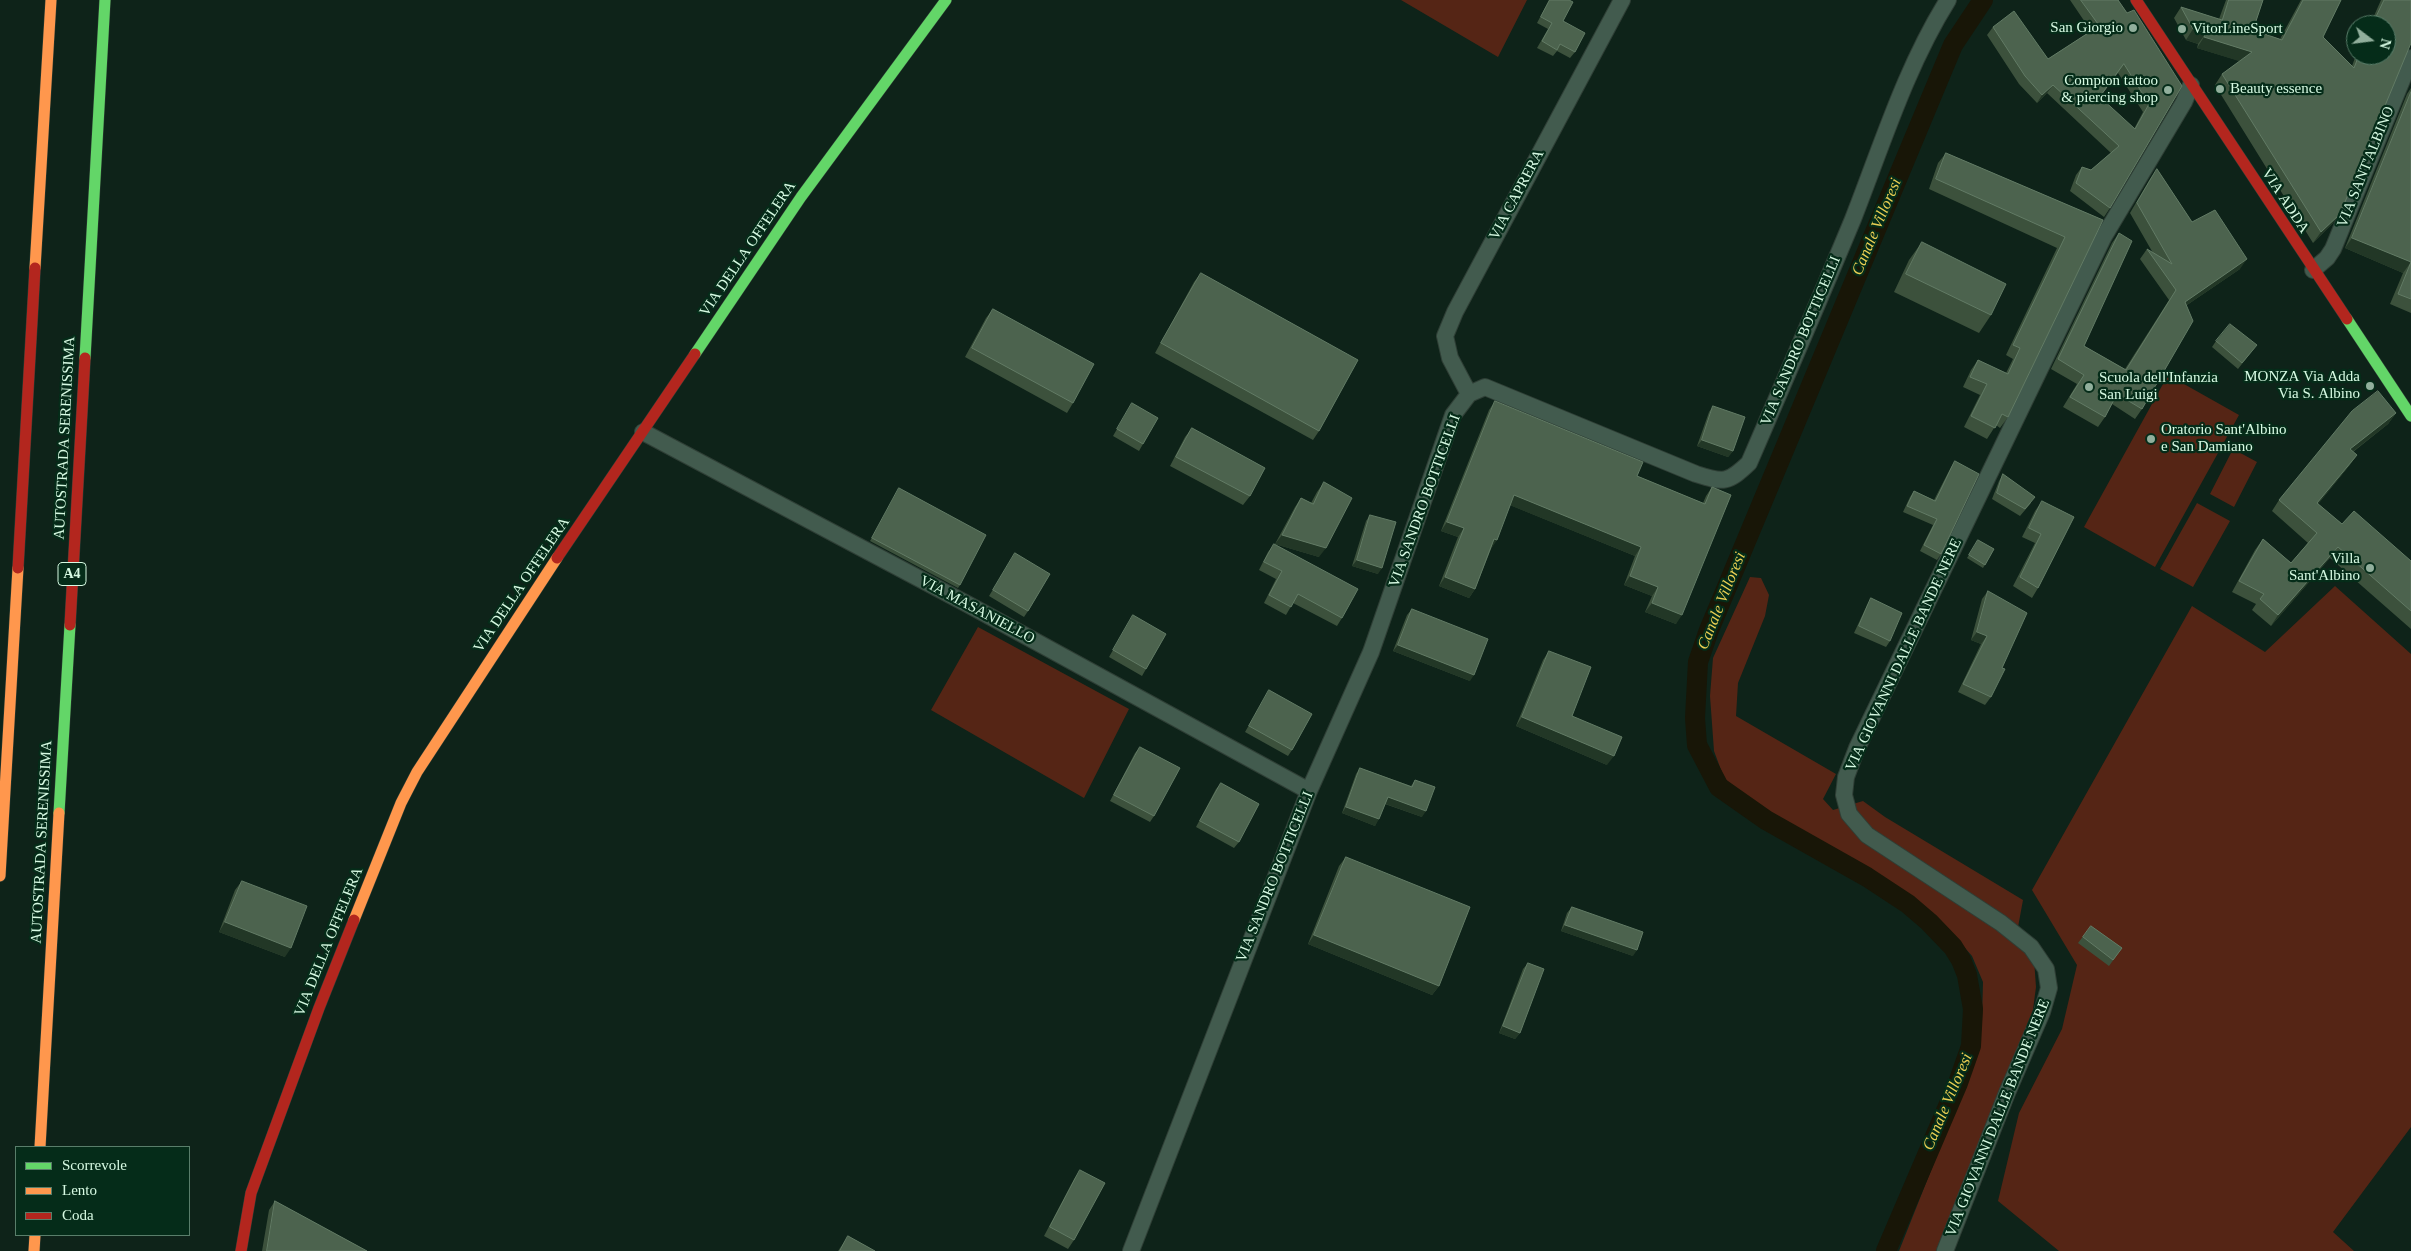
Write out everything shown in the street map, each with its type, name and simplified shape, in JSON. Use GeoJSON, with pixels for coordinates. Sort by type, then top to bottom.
{"type":"FeatureCollection","features":[{"type":"Feature","properties":{"kind":"main road"},"geometry":{"type":"LineString","coordinates":[[0,876],[51,0]]}},
{"type":"Feature","properties":{"kind":"main road","name":"AUTOSTRADA SERENISSIMA"},"geometry":{"type":"LineString","coordinates":[[40,1146],[105,0]]}},
{"type":"Feature","properties":{"kind":"main road","name":"VIA DELLA OFFELERA"},"geometry":{"type":"LineString","coordinates":[[241,1249],[251,1193],[319,1008],[401,803],[417,772],[642,432],[801,197],[946,0]]}},
{"type":"Feature","properties":{"kind":"main road","name":"VIA ADDA"},"geometry":{"type":"LineString","coordinates":[[2136,0],[2411,416]]}},
{"type":"Feature","properties":{"kind":"main road"},"geometry":{"type":"LineString","coordinates":[[34,1251],[35,1236]]}},
{"type":"Feature","properties":{"kind":"street","name":"VIA CAPRERA"},"geometry":{"type":"LineString","coordinates":[[1469,394],[1450,358],[1445,336],[1455,312],[1622,0]]}},
{"type":"Feature","properties":{"kind":"street","name":"VIA SANDRO BOTTICELLI"},"geometry":{"type":"LineString","coordinates":[[1131,1251],[1309,790],[1370,652],[1453,415],[1469,394],[1485,387],[1696,474],[1714,480],[1732,478],[1749,463],[1849,227],[1891,119],[1936,19],[1948,0]]}},
{"type":"Feature","properties":{"kind":"street","name":"VIA SANT'ALBINO"},"geometry":{"type":"LineString","coordinates":[[2313,270],[2327,258],[2333,249],[2411,58]]}},
{"type":"Feature","properties":{"kind":"street","name":"VIA GIOVANNI DALLE BANDE NERE"},"geometry":{"type":"LineString","coordinates":[[1945,1251],[2007,1093],[2042,1012],[2049,988],[2046,969],[2031,946],[2001,923],[1867,835],[1849,814],[1844,795],[1846,777],[1857,748],[2104,238],[2184,102],[2191,85]]}},
{"type":"Feature","properties":{"kind":"street","name":"VIA MASANIELLO"},"geometry":{"type":"LineString","coordinates":[[642,432],[969,605],[1309,790]]}},
{"type":"Feature","properties":{"kind":"shaded area"},"geometry":{"type":"Polygon","coordinates":[[[1401,0],[1527,0],[1498,57],[1401,0]]]}},
{"type":"Feature","properties":{"kind":"shaded area"},"geometry":{"type":"Polygon","coordinates":[[[2168,375],[2239,415],[2155,567],[2084,527],[2168,375]]]}},
{"type":"Feature","properties":{"kind":"shaded area"},"geometry":{"type":"Polygon","coordinates":[[[2233,449],[2257,462],[2234,507],[2210,494],[2233,449]]]}},
{"type":"Feature","properties":{"kind":"shaded area"},"geometry":{"type":"Polygon","coordinates":[[[2197,503],[2230,521],[2193,587],[2160,569],[2197,503]]]}},
{"type":"Feature","properties":{"kind":"shaded area"},"geometry":{"type":"Polygon","coordinates":[[[1750,577],[1761,578],[1769,595],[1765,616],[1738,683],[1736,716],[1836,774],[1823,799],[1833,810],[1863,801],[1885,817],[2023,900],[2016,938],[2034,959],[2036,987],[2032,1017],[1999,1093],[1936,1251],[1899,1251],[1969,1075],[1982,1021],[1983,982],[1972,956],[1945,925],[1916,902],[1748,800],[1724,778],[1714,751],[1710,696],[1713,658],[1750,577]]]}},
{"type":"Feature","properties":{"kind":"shaded area"},"geometry":{"type":"Polygon","coordinates":[[[2335,586],[2411,654],[2411,1127],[2333,1232],[2354,1251],[2059,1251],[1998,1201],[2019,1113],[2062,1029],[2077,965],[2032,890],[2192,606],[2265,652],[2335,586]]]}},
{"type":"Feature","properties":{"kind":"shaded area"},"geometry":{"type":"Polygon","coordinates":[[[978,627],[1129,709],[1084,798],[931,710],[978,627]]]}},
{"type":"Feature","properties":{"kind":"building"},"geometry":{"type":"Polygon","coordinates":[[[1550,0],[1569,0],[1573,2],[1563,21],[1585,33],[1575,52],[1560,44],[1557,50],[1542,41],[1552,23],[1541,17],[1550,0]]]}},
{"type":"Feature","properties":{"kind":"building"},"geometry":{"type":"Polygon","coordinates":[[[2081,0],[2118,0],[2127,13],[2134,10],[2182,86],[2110,208],[2076,183],[2082,167],[2091,170],[2119,146],[2053,85],[2042,95],[2025,76],[1993,27],[2014,11],[2048,59],[2099,26],[2081,0]],[[2124,64],[2100,97],[2135,129],[2149,104],[2124,64]]]}},
{"type":"Feature","properties":{"kind":"building"},"geometry":{"type":"Polygon","coordinates":[[[2229,0],[2263,0],[2253,30],[2282,40],[2303,0],[2341,0],[2323,37],[2346,60],[2346,65],[2351,65],[2354,68],[2355,65],[2396,65],[2396,15],[2377,15],[2384,0],[2411,0],[2411,43],[2340,214],[2321,232],[2222,74],[2252,52],[2204,37],[2206,33],[2193,29],[2181,7],[2222,20],[2229,0]]]}},
{"type":"Feature","properties":{"kind":"building"},"geometry":{"type":"Polygon","coordinates":[[[2411,92],[2411,262],[2352,238],[2411,92]]]}},
{"type":"Feature","properties":{"kind":"building"},"geometry":{"type":"Polygon","coordinates":[[[1946,153],[2103,220],[2008,417],[2002,414],[1995,428],[1971,416],[1987,384],[1970,377],[1978,360],[2008,374],[2020,348],[2013,345],[2065,237],[1936,179],[1946,153]]]}},
{"type":"Feature","properties":{"kind":"building"},"geometry":{"type":"Polygon","coordinates":[[[2157,169],[2192,222],[2215,210],[2247,259],[2185,302],[2193,321],[2142,409],[2117,394],[2105,417],[2070,397],[2084,375],[2058,359],[2119,233],[2132,241],[2084,346],[2126,370],[2176,290],[2147,249],[2172,264],[2137,203],[2157,169]]]}},
{"type":"Feature","properties":{"kind":"building"},"geometry":{"type":"Polygon","coordinates":[[[1922,242],[2006,284],[1991,315],[1906,274],[1922,242]]]}},
{"type":"Feature","properties":{"kind":"building"},"geometry":{"type":"Polygon","coordinates":[[[2411,262],[2411,299],[2398,294],[2411,262]]]}},
{"type":"Feature","properties":{"kind":"building"},"geometry":{"type":"Polygon","coordinates":[[[1201,273],[1358,360],[1319,431],[1161,343],[1201,273]]]}},
{"type":"Feature","properties":{"kind":"building"},"geometry":{"type":"Polygon","coordinates":[[[993,309],[1094,364],[1073,403],[972,348],[993,309]]]}},
{"type":"Feature","properties":{"kind":"building"},"geometry":{"type":"Polygon","coordinates":[[[2230,324],[2257,345],[2242,363],[2216,341],[2230,324]]]}},
{"type":"Feature","properties":{"kind":"building"},"geometry":{"type":"Polygon","coordinates":[[[2378,391],[2396,413],[2350,449],[2357,455],[2317,503],[2342,524],[2354,511],[2411,561],[2411,611],[2338,547],[2278,615],[2260,599],[2264,594],[2239,581],[2263,539],[2291,563],[2317,533],[2279,500],[2352,411],[2378,391]]]}},
{"type":"Feature","properties":{"kind":"building"},"geometry":{"type":"Polygon","coordinates":[[[1495,401],[1643,462],[1637,476],[1705,504],[1712,487],[1731,495],[1682,615],[1652,603],[1658,587],[1630,576],[1641,547],[1514,495],[1497,540],[1494,539],[1475,589],[1445,577],[1464,528],[1447,522],[1495,401]]]}},
{"type":"Feature","properties":{"kind":"building"},"geometry":{"type":"Polygon","coordinates":[[[1132,403],[1158,418],[1143,444],[1117,429],[1132,403]]]}},
{"type":"Feature","properties":{"kind":"building"},"geometry":{"type":"Polygon","coordinates":[[[1713,406],[1745,417],[1733,451],[1702,440],[1713,406]]]}},
{"type":"Feature","properties":{"kind":"building"},"geometry":{"type":"Polygon","coordinates":[[[1192,428],[1265,468],[1250,496],[1176,457],[1192,428]]]}},
{"type":"Feature","properties":{"kind":"building"},"geometry":{"type":"Polygon","coordinates":[[[1955,461],[1979,474],[1941,554],[1924,545],[1937,519],[1907,506],[1914,491],[1935,501],[1955,461]]]}},
{"type":"Feature","properties":{"kind":"building"},"geometry":{"type":"Polygon","coordinates":[[[2003,474],[2035,497],[2025,509],[1997,493],[2003,474]]]}},
{"type":"Feature","properties":{"kind":"building"},"geometry":{"type":"Polygon","coordinates":[[[1324,482],[1352,498],[1326,548],[1282,535],[1301,498],[1313,504],[1324,482]]]}},
{"type":"Feature","properties":{"kind":"building"},"geometry":{"type":"Polygon","coordinates":[[[899,488],[986,535],[960,585],[872,538],[899,488]]]}},
{"type":"Feature","properties":{"kind":"building"},"geometry":{"type":"Polygon","coordinates":[[[2042,501],[2074,517],[2038,588],[2020,577],[2041,534],[2029,528],[2042,501]]]}},
{"type":"Feature","properties":{"kind":"building"},"geometry":{"type":"Polygon","coordinates":[[[1370,515],[1396,522],[1382,568],[1357,560],[1370,515]]]}},
{"type":"Feature","properties":{"kind":"building"},"geometry":{"type":"Polygon","coordinates":[[[1978,540],[1994,549],[1985,565],[1969,555],[1978,540]]]}},
{"type":"Feature","properties":{"kind":"building"},"geometry":{"type":"Polygon","coordinates":[[[1274,544],[1358,589],[1342,618],[1298,594],[1291,607],[1269,595],[1282,571],[1264,562],[1274,544]]]}},
{"type":"Feature","properties":{"kind":"building"},"geometry":{"type":"Polygon","coordinates":[[[1015,553],[1050,574],[1028,611],[993,590],[1015,553]]]}},
{"type":"Feature","properties":{"kind":"building"},"geometry":{"type":"Polygon","coordinates":[[[1988,591],[2027,613],[2002,668],[2005,669],[1991,697],[1963,684],[1987,636],[1977,632],[1988,591]]]}},
{"type":"Feature","properties":{"kind":"building"},"geometry":{"type":"Polygon","coordinates":[[[1871,598],[1902,613],[1890,641],[1859,626],[1871,598]]]}},
{"type":"Feature","properties":{"kind":"building"},"geometry":{"type":"Polygon","coordinates":[[[1412,609],[1488,639],[1474,675],[1398,645],[1412,609]]]}},
{"type":"Feature","properties":{"kind":"building"},"geometry":{"type":"Polygon","coordinates":[[[1133,615],[1166,634],[1146,669],[1113,650],[1133,615]]]}},
{"type":"Feature","properties":{"kind":"building"},"geometry":{"type":"Polygon","coordinates":[[[1549,651],[1591,667],[1572,716],[1622,737],[1614,756],[1522,717],[1549,651]]]}},
{"type":"Feature","properties":{"kind":"building"},"geometry":{"type":"Polygon","coordinates":[[[1269,690],[1312,714],[1292,750],[1249,726],[1269,690]]]}},
{"type":"Feature","properties":{"kind":"building"},"geometry":{"type":"Polygon","coordinates":[[[1140,747],[1180,768],[1154,816],[1114,795],[1140,747]]]}},
{"type":"Feature","properties":{"kind":"building"},"geometry":{"type":"Polygon","coordinates":[[[1360,768],[1412,787],[1415,780],[1435,787],[1426,811],[1388,797],[1379,819],[1346,807],[1360,768]]]}},
{"type":"Feature","properties":{"kind":"building"},"geometry":{"type":"Polygon","coordinates":[[[1221,783],[1259,804],[1239,842],[1200,821],[1221,783]]]}},
{"type":"Feature","properties":{"kind":"building"},"geometry":{"type":"Polygon","coordinates":[[[1346,857],[1470,907],[1439,986],[1314,935],[1346,857]]]}},
{"type":"Feature","properties":{"kind":"building"},"geometry":{"type":"Polygon","coordinates":[[[242,881],[307,906],[291,948],[225,922],[242,881]]]}},
{"type":"Feature","properties":{"kind":"building"},"geometry":{"type":"Polygon","coordinates":[[[1572,907],[1643,932],[1637,950],[1565,925],[1572,907]]]}},
{"type":"Feature","properties":{"kind":"building"},"geometry":{"type":"Polygon","coordinates":[[[2091,926],[2122,948],[2113,960],[2083,937],[2091,926]]]}},
{"type":"Feature","properties":{"kind":"building"},"geometry":{"type":"Polygon","coordinates":[[[1528,963],[1544,969],[1520,1033],[1503,1026],[1528,963]]]}},
{"type":"Feature","properties":{"kind":"building"},"geometry":{"type":"Polygon","coordinates":[[[1080,1170],[1105,1183],[1074,1240],[1050,1227],[1080,1170]]]}},
{"type":"Feature","properties":{"kind":"building"},"geometry":{"type":"Polygon","coordinates":[[[275,1201],[367,1251],[267,1251],[275,1201]]]}},
{"type":"Feature","properties":{"kind":"building"},"geometry":{"type":"Polygon","coordinates":[[[848,1236],[875,1251],[840,1251],[848,1236]]]}},
{"type":"Feature","properties":{"kind":"waterway","name":"Canale Villoresi"},"geometry":{"type":"LineString","coordinates":[[1886,1251],[1958,1083],[1971,1046],[1973,1009],[1967,975],[1953,947],[1908,904],[1867,877],[1766,820],[1719,787],[1697,745],[1695,718],[1698,662],[1709,630],[1953,45],[1983,0]]}},
{"type":"Feature","properties":{"kind":"traffic: fast"},"geometry":{"type":"LineString","coordinates":[[85,358],[105,0]]}},
{"type":"Feature","properties":{"kind":"traffic: fast"},"geometry":{"type":"LineString","coordinates":[[695,354],[801,197],[946,0]]}},
{"type":"Feature","properties":{"kind":"traffic: fast"},"geometry":{"type":"LineString","coordinates":[[2347,319],[2411,416]]}},
{"type":"Feature","properties":{"kind":"traffic: fast"},"geometry":{"type":"LineString","coordinates":[[59,813],[70,625]]}},
{"type":"Feature","properties":{"kind":"traffic: slow"},"geometry":{"type":"LineString","coordinates":[[35,268],[51,0]]}},
{"type":"Feature","properties":{"kind":"traffic: slow"},"geometry":{"type":"LineString","coordinates":[[354,920],[401,803],[417,772],[557,558]]}},
{"type":"Feature","properties":{"kind":"traffic: slow"},"geometry":{"type":"LineString","coordinates":[[0,876],[18,568]]}},
{"type":"Feature","properties":{"kind":"traffic: slow"},"geometry":{"type":"LineString","coordinates":[[40,1146],[59,813]]}},
{"type":"Feature","properties":{"kind":"traffic: slow"},"geometry":{"type":"LineString","coordinates":[[34,1251],[35,1236]]}},
{"type":"Feature","properties":{"kind":"traffic: jam"},"geometry":{"type":"LineString","coordinates":[[2136,0],[2347,319]]}},
{"type":"Feature","properties":{"kind":"traffic: jam"},"geometry":{"type":"LineString","coordinates":[[18,568],[35,268]]}},
{"type":"Feature","properties":{"kind":"traffic: jam"},"geometry":{"type":"LineString","coordinates":[[557,558],[695,354]]}},
{"type":"Feature","properties":{"kind":"traffic: jam"},"geometry":{"type":"LineString","coordinates":[[70,625],[85,358]]}},
{"type":"Feature","properties":{"kind":"traffic: jam"},"geometry":{"type":"LineString","coordinates":[[241,1251],[251,1193],[319,1008],[354,920]]}},
{"type":"Feature","properties":{"kind":"place","name":"San Giorgio"},"geometry":{"type":"Point","coordinates":[2133,28]}},
{"type":"Feature","properties":{"kind":"place","name":"VitorLineSport"},"geometry":{"type":"Point","coordinates":[2182,29]}},
{"type":"Feature","properties":{"kind":"place","name":"Beauty essence"},"geometry":{"type":"Point","coordinates":[2220,89]}},
{"type":"Feature","properties":{"kind":"place","name":"Compton tattoo & piercing shop"},"geometry":{"type":"Point","coordinates":[2168,90]}},
{"type":"Feature","properties":{"kind":"place","name":"MONZA Via Adda Via S. Albino"},"geometry":{"type":"Point","coordinates":[2370,386]}},
{"type":"Feature","properties":{"kind":"place","name":"Scuola dell'Infanzia San Luigi"},"geometry":{"type":"Point","coordinates":[2089,387]}},
{"type":"Feature","properties":{"kind":"place","name":"Oratorio Sant'Albino e San Damiano"},"geometry":{"type":"Point","coordinates":[2151,439]}},
{"type":"Feature","properties":{"kind":"place","name":"Villa Sant'Albino"},"geometry":{"type":"Point","coordinates":[2370,568]}}]}
